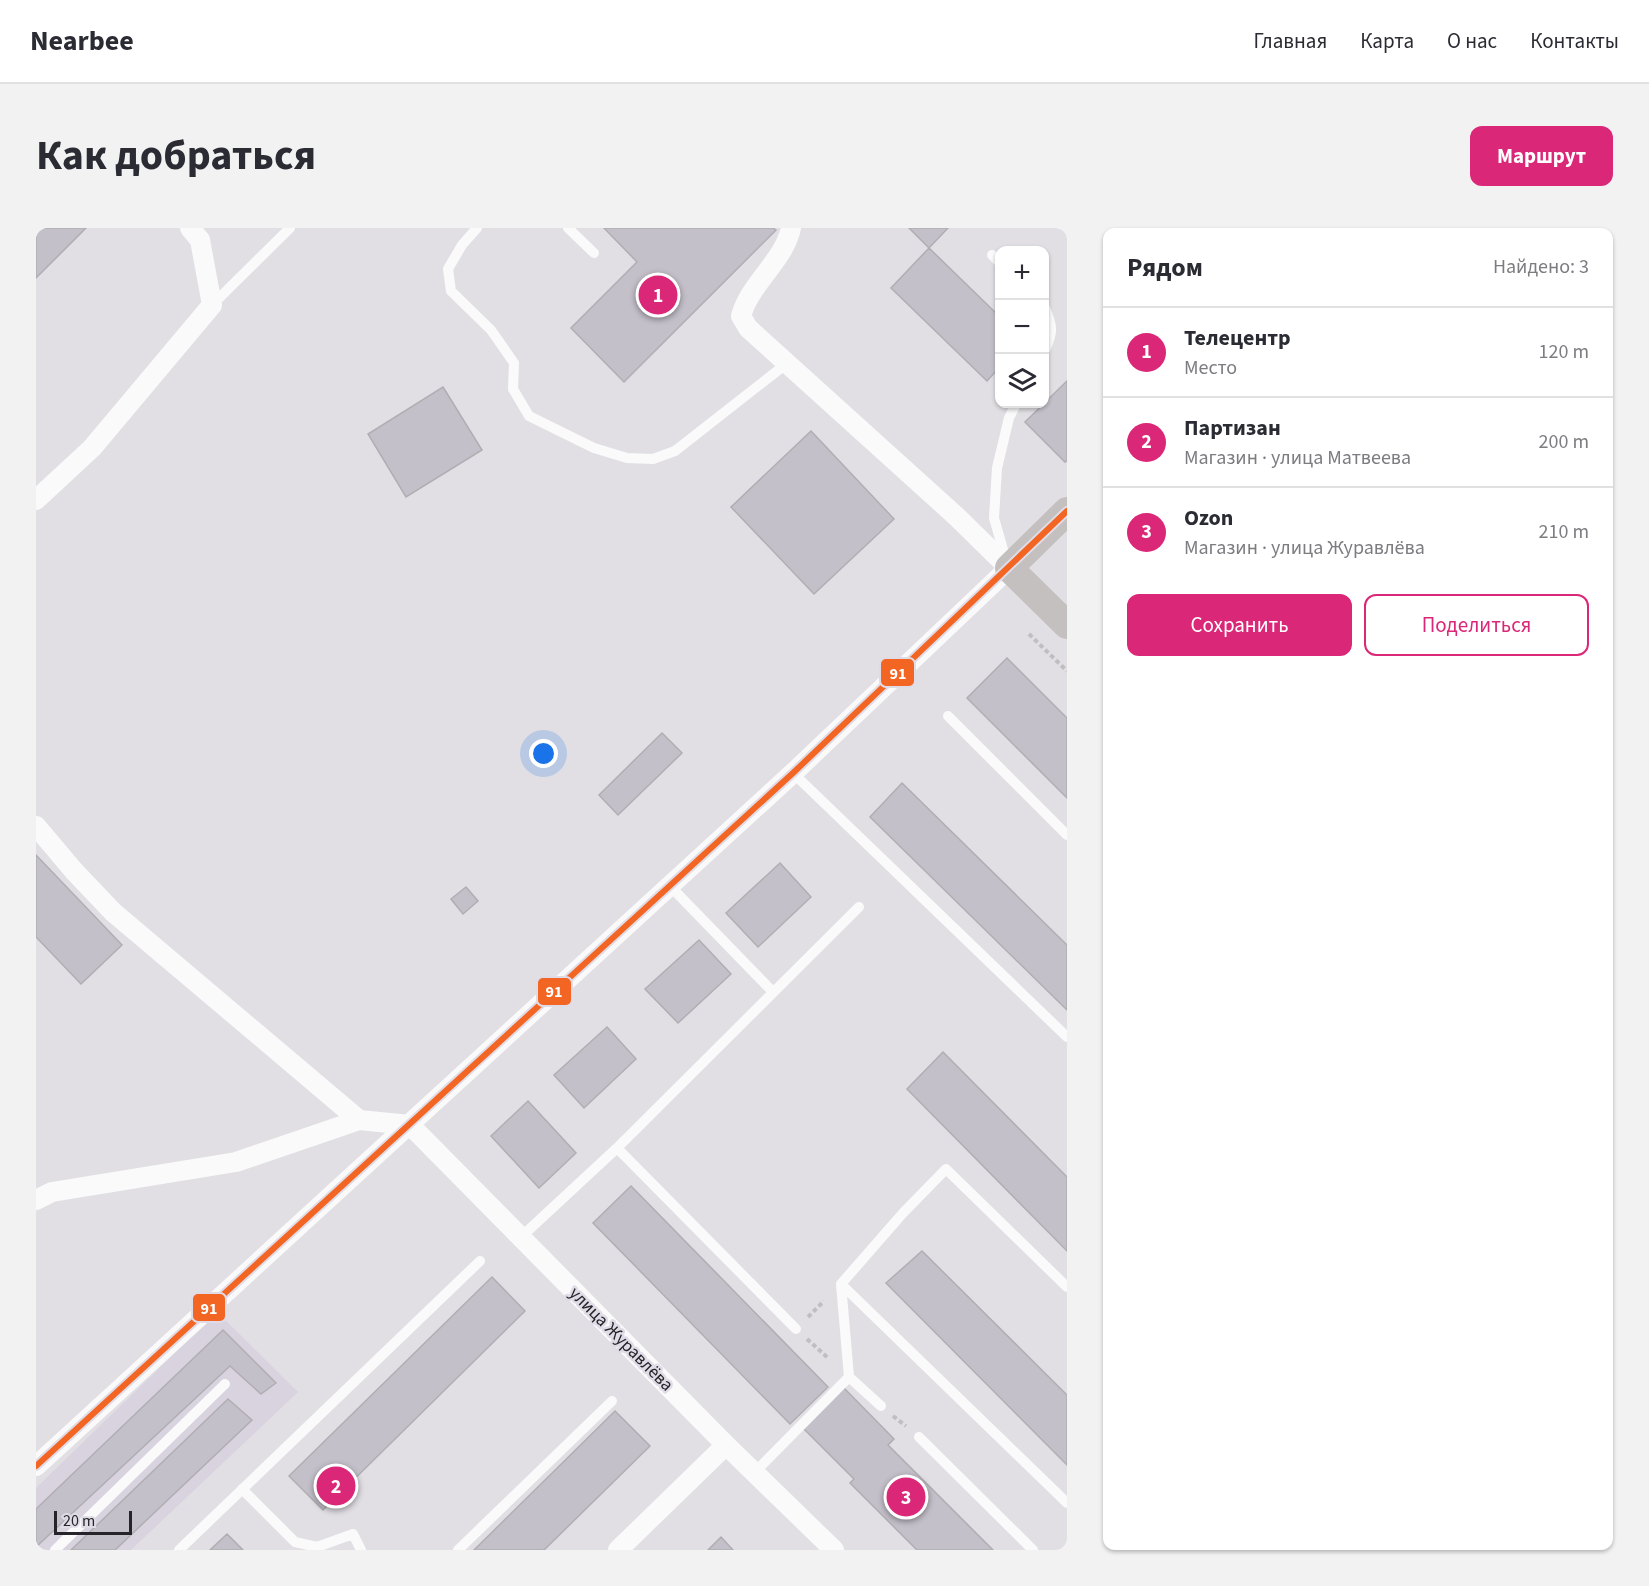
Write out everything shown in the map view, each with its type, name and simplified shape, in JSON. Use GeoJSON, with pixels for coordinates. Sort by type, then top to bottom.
{"type":"FeatureCollection","features":[{"type":"Feature","properties":{"kind":"street"},"geometry":{"type":"LineString","coordinates":[[36,500],[92,448],[212,304],[200,240],[190,228]]}},
{"type":"Feature","properties":{"kind":"street"},"geometry":{"type":"LineString","coordinates":[[791,228],[788,242],[745,302],[741,316],[748,328],[957,517],[1067,625]]}},
{"type":"Feature","properties":{"kind":"street"},"geometry":{"type":"LineString","coordinates":[[36,1466],[793,773],[1067,512]]}},
{"type":"Feature","properties":{"kind":"street"},"geometry":{"type":"LineString","coordinates":[[36,826],[74,872],[113,912],[359,1120]]}},
{"type":"Feature","properties":{"kind":"street"},"geometry":{"type":"LineString","coordinates":[[36,1200],[52,1192],[236,1162],[359,1120],[410,1125]]}},
{"type":"Feature","properties":{"kind":"street","name":"улица Журавлёва"},"geometry":{"type":"LineString","coordinates":[[410,1125],[726,1445],[834,1550]]}},
{"type":"Feature","properties":{"kind":"street"},"geometry":{"type":"LineString","coordinates":[[618,1550],[726,1445]]}},
{"type":"Feature","properties":{"kind":"lane"},"geometry":{"type":"LineString","coordinates":[[212,304],[290,228]]}},
{"type":"Feature","properties":{"kind":"lane"},"geometry":{"type":"LineString","coordinates":[[477,228],[462,245],[448,269],[451,291],[491,330],[514,363],[513,389],[529,416],[594,448],[627,458],[653,459],[675,451],[786,364]]}},
{"type":"Feature","properties":{"kind":"lane"},"geometry":{"type":"LineString","coordinates":[[568,228],[594,253]]}},
{"type":"Feature","properties":{"kind":"lane"},"geometry":{"type":"LineString","coordinates":[[1049,317],[1052,336],[1049,342]]}},
{"type":"Feature","properties":{"kind":"lane"},"geometry":{"type":"LineString","coordinates":[[1009,568],[994,518],[997,468],[1009,418],[1014,408]]}},
{"type":"Feature","properties":{"kind":"lane"},"geometry":{"type":"LineString","coordinates":[[948,716],[1067,836]]}},
{"type":"Feature","properties":{"kind":"lane"},"geometry":{"type":"LineString","coordinates":[[793,773],[1067,1037]]}},
{"type":"Feature","properties":{"kind":"lane"},"geometry":{"type":"LineString","coordinates":[[670,886],[773,992]]}},
{"type":"Feature","properties":{"kind":"lane"},"geometry":{"type":"LineString","coordinates":[[520,1238],[617,1148],[859,907]]}},
{"type":"Feature","properties":{"kind":"lane"},"geometry":{"type":"LineString","coordinates":[[617,1148],[796,1329]]}},
{"type":"Feature","properties":{"kind":"lane"},"geometry":{"type":"LineString","coordinates":[[881,1406],[849,1377],[841,1284],[946,1168],[1067,1287]]}},
{"type":"Feature","properties":{"kind":"lane"},"geometry":{"type":"LineString","coordinates":[[178,1550],[480,1261]]}},
{"type":"Feature","properties":{"kind":"lane"},"geometry":{"type":"LineString","coordinates":[[841,1284],[1067,1503]]}},
{"type":"Feature","properties":{"kind":"lane"},"geometry":{"type":"LineString","coordinates":[[754,1473],[849,1377]]}},
{"type":"Feature","properties":{"kind":"lane"},"geometry":{"type":"LineString","coordinates":[[55,1550],[225,1384]]}},
{"type":"Feature","properties":{"kind":"lane"},"geometry":{"type":"LineString","coordinates":[[458,1550],[612,1401]]}},
{"type":"Feature","properties":{"kind":"lane"},"geometry":{"type":"LineString","coordinates":[[919,1437],[1033,1550]]}},
{"type":"Feature","properties":{"kind":"lane"},"geometry":{"type":"LineString","coordinates":[[243,1489],[295,1542],[317,1547],[353,1534],[361,1550]]}},
{"type":"Feature","properties":{"kind":"path"},"geometry":{"type":"LineString","coordinates":[[1029,634],[1067,671]]}},
{"type":"Feature","properties":{"kind":"path"},"geometry":{"type":"LineString","coordinates":[[841,1284],[796,1329],[849,1377]]}},
{"type":"Feature","properties":{"kind":"path"},"geometry":{"type":"LineString","coordinates":[[881,1406],[919,1437]]}},
{"type":"Feature","properties":{"kind":"shaded area"},"geometry":{"type":"Polygon","coordinates":[[[217,1312],[298,1392],[131,1550],[36,1550],[36,1488],[217,1312]]]}},
{"type":"Feature","properties":{"kind":"building"},"geometry":{"type":"Polygon","coordinates":[[[39,228],[86,228],[36,278],[36,231],[39,228]]]}},
{"type":"Feature","properties":{"kind":"building"},"geometry":{"type":"Polygon","coordinates":[[[604,228],[773,228],[776,230],[624,382],[571,328],[637,262],[604,228]]]}},
{"type":"Feature","properties":{"kind":"building"},"geometry":{"type":"Polygon","coordinates":[[[909,228],[948,228],[929,248],[909,228]]]}},
{"type":"Feature","properties":{"kind":"building"},"geometry":{"type":"Polygon","coordinates":[[[929,248],[995,312],[995,372],[987,381],[891,288],[929,248]]]}},
{"type":"Feature","properties":{"kind":"building"},"geometry":{"type":"Polygon","coordinates":[[[1067,381],[1067,461],[1065,462],[1025,422],[1039,408],[1049,408],[1049,399],[1067,381]]]}},
{"type":"Feature","properties":{"kind":"building"},"geometry":{"type":"Polygon","coordinates":[[[443,387],[482,450],[406,497],[368,434],[443,387]]]}},
{"type":"Feature","properties":{"kind":"building"},"geometry":{"type":"Polygon","coordinates":[[[811,431],[894,519],[814,594],[731,507],[811,431]]]}},
{"type":"Feature","properties":{"kind":"building"},"geometry":{"type":"Polygon","coordinates":[[[1007,658],[1067,718],[1067,798],[967,698],[1007,658]]]}},
{"type":"Feature","properties":{"kind":"building"},"geometry":{"type":"Polygon","coordinates":[[[662,733],[682,753],[618,815],[599,795],[662,733]]]}},
{"type":"Feature","properties":{"kind":"building"},"geometry":{"type":"Polygon","coordinates":[[[902,783],[1067,945],[1067,1010],[870,817],[902,783]]]}},
{"type":"Feature","properties":{"kind":"building"},"geometry":{"type":"Polygon","coordinates":[[[36,855],[122,945],[81,984],[36,937],[36,855]]]}},
{"type":"Feature","properties":{"kind":"building"},"geometry":{"type":"Polygon","coordinates":[[[780,863],[811,897],[758,947],[726,913],[780,863]]]}},
{"type":"Feature","properties":{"kind":"building"},"geometry":{"type":"Polygon","coordinates":[[[466,887],[478,901],[463,914],[451,899],[466,887]]]}},
{"type":"Feature","properties":{"kind":"building"},"geometry":{"type":"Polygon","coordinates":[[[699,940],[731,974],[678,1023],[645,989],[699,940]]]}},
{"type":"Feature","properties":{"kind":"building"},"geometry":{"type":"Polygon","coordinates":[[[607,1027],[636,1059],[584,1108],[554,1075],[607,1027]]]}},
{"type":"Feature","properties":{"kind":"building"},"geometry":{"type":"Polygon","coordinates":[[[943,1052],[1067,1177],[1067,1251],[907,1089],[943,1052]]]}},
{"type":"Feature","properties":{"kind":"building"},"geometry":{"type":"Polygon","coordinates":[[[528,1101],[576,1153],[539,1188],[491,1136],[528,1101]]]}},
{"type":"Feature","properties":{"kind":"building"},"geometry":{"type":"Polygon","coordinates":[[[631,1186],[828,1387],[790,1424],[593,1223],[631,1186]]]}},
{"type":"Feature","properties":{"kind":"building"},"geometry":{"type":"Polygon","coordinates":[[[922,1251],[1067,1395],[1067,1465],[886,1283],[922,1251]]]}},
{"type":"Feature","properties":{"kind":"building"},"geometry":{"type":"Polygon","coordinates":[[[492,1277],[525,1311],[323,1510],[289,1476],[492,1277]]]}},
{"type":"Feature","properties":{"kind":"building"},"geometry":{"type":"Polygon","coordinates":[[[223,1330],[276,1383],[261,1394],[230,1366],[36,1547],[36,1509],[223,1330]]]}},
{"type":"Feature","properties":{"kind":"building"},"geometry":{"type":"Polygon","coordinates":[[[843,1387],[894,1439],[888,1445],[993,1550],[917,1550],[850,1483],[854,1479],[802,1427],[843,1387]]]}},
{"type":"Feature","properties":{"kind":"building"},"geometry":{"type":"Polygon","coordinates":[[[228,1399],[252,1420],[115,1550],[71,1550],[228,1399]]]}},
{"type":"Feature","properties":{"kind":"building"},"geometry":{"type":"Polygon","coordinates":[[[615,1411],[650,1446],[544,1550],[474,1550],[615,1411]]]}},
{"type":"Feature","properties":{"kind":"building"},"geometry":{"type":"Polygon","coordinates":[[[227,1534],[243,1550],[210,1550],[227,1534]]]}},
{"type":"Feature","properties":{"kind":"building"},"geometry":{"type":"Polygon","coordinates":[[[721,1537],[733,1550],[708,1550],[721,1537]]]}},
{"type":"Feature","properties":{"kind":"transit line","name":"91"},"geometry":{"type":"LineString","coordinates":[[36,1466],[793,773],[1067,511]]}},
{"type":"Feature","properties":{"kind":"place","name":"Телецентр"},"geometry":{"type":"Point","coordinates":[658,295]}},
{"type":"Feature","properties":{"kind":"place","name":"Партизан"},"geometry":{"type":"Point","coordinates":[336,1486]}},
{"type":"Feature","properties":{"kind":"place","name":"Ozon"},"geometry":{"type":"Point","coordinates":[906,1497]}}]}
